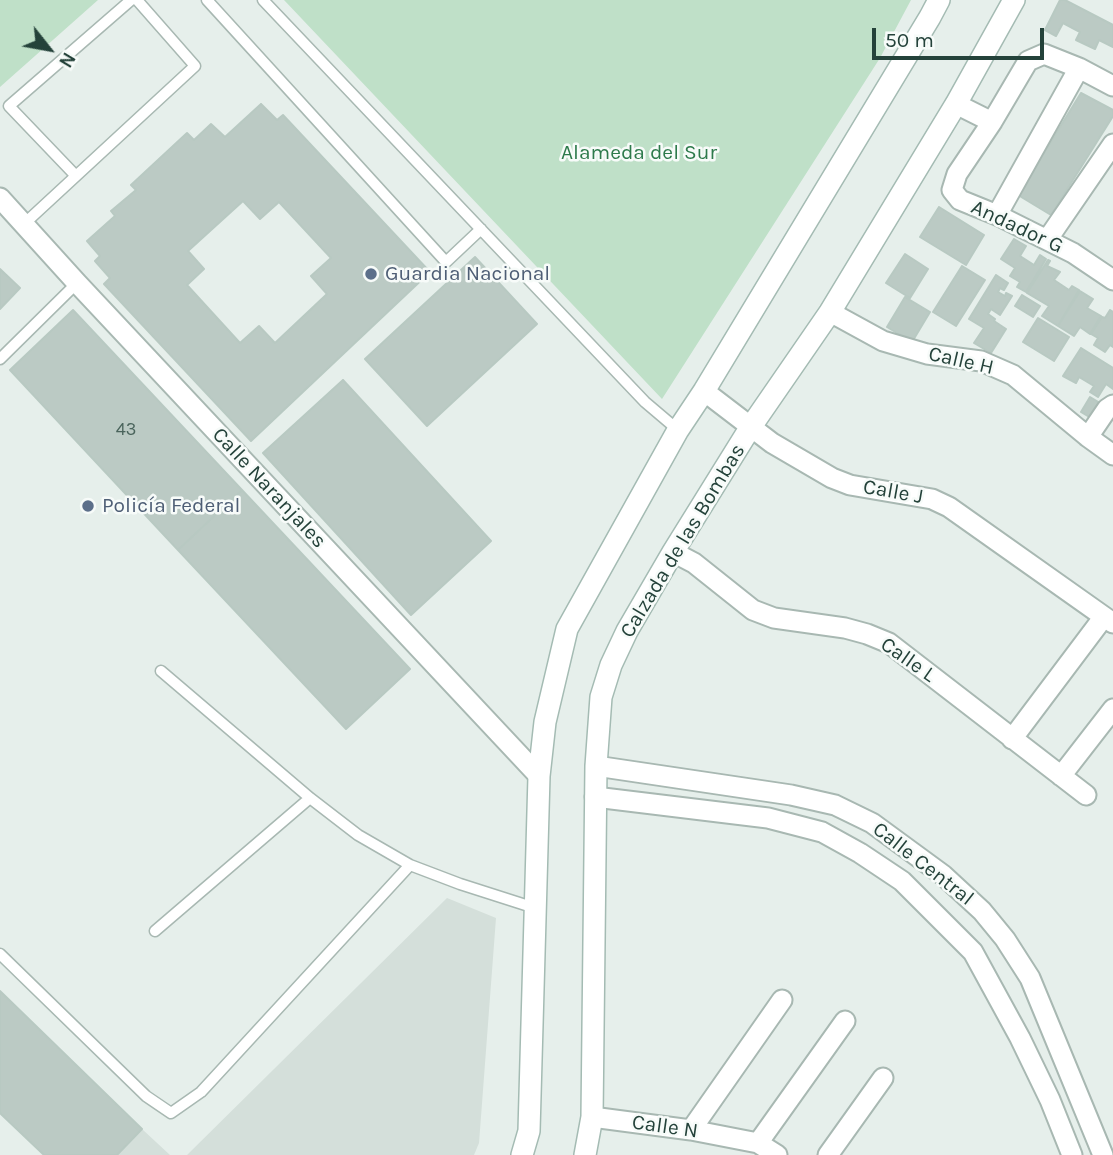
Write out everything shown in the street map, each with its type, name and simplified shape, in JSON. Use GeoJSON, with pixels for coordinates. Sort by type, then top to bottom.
{"type":"FeatureCollection","features":[{"type":"Feature","properties":{"kind":"main road"},"geometry":{"type":"LineString","coordinates":[[522,1155],[529,1131],[539,776],[545,722],[567,629],[678,430],[939,0]]}},
{"type":"Feature","properties":{"kind":"main road","name":"Calzada de las Bombas"},"geometry":{"type":"LineString","coordinates":[[585,1155],[592,1117],[596,766],[601,697],[611,665],[627,631],[673,552],[750,428],[830,312],[956,104],[1014,0]]}},
{"type":"Feature","properties":{"kind":"street"},"geometry":{"type":"LineString","coordinates":[[956,104],[992,122],[1028,61],[1044,54],[1113,86]]}},
{"type":"Feature","properties":{"kind":"street"},"geometry":{"type":"LineString","coordinates":[[997,215],[1079,68]]}},
{"type":"Feature","properties":{"kind":"street","name":"Andador G"},"geometry":{"type":"LineString","coordinates":[[992,122],[957,174],[952,190],[960,200],[997,215],[1073,253],[1113,280]]}},
{"type":"Feature","properties":{"kind":"street"},"geometry":{"type":"LineString","coordinates":[[1047,240],[1113,144]]}},
{"type":"Feature","properties":{"kind":"street","name":"Calle Naranjales"},"geometry":{"type":"LineString","coordinates":[[0,198],[539,776]]}},
{"type":"Feature","properties":{"kind":"street","name":"Calle H"},"geometry":{"type":"LineString","coordinates":[[830,312],[883,341],[927,354],[981,361],[1013,375],[1113,456]]}},
{"type":"Feature","properties":{"kind":"street","name":"Calle J"},"geometry":{"type":"LineString","coordinates":[[704,391],[772,443],[832,478],[850,485],[932,499],[948,507],[1108,621]]}},
{"type":"Feature","properties":{"kind":"street"},"geometry":{"type":"LineString","coordinates":[[1088,437],[1107,409],[1113,405]]}},
{"type":"Feature","properties":{"kind":"street","name":"Calle L"},"geometry":{"type":"LineString","coordinates":[[673,552],[694,563],[753,610],[774,618],[845,628],[889,643],[1086,795]]}},
{"type":"Feature","properties":{"kind":"street"},"geometry":{"type":"LineString","coordinates":[[1012,739],[1108,621]]}},
{"type":"Feature","properties":{"kind":"street"},"geometry":{"type":"LineString","coordinates":[[1061,776],[1113,709]]}},
{"type":"Feature","properties":{"kind":"street","name":"Calle Central"},"geometry":{"type":"LineString","coordinates":[[596,766],[835,804],[872,823],[943,875],[982,911],[1005,939],[1030,978],[1103,1155]]}},
{"type":"Feature","properties":{"kind":"street","name":"Calle Central"},"geometry":{"type":"LineString","coordinates":[[595,797],[768,818],[822,832],[902,881],[973,953],[1020,1038],[1050,1100],[1072,1155]]}},
{"type":"Feature","properties":{"kind":"street"},"geometry":{"type":"LineString","coordinates":[[691,1130],[782,1000]]}},
{"type":"Feature","properties":{"kind":"street"},"geometry":{"type":"LineString","coordinates":[[758,1143],[845,1021]]}},
{"type":"Feature","properties":{"kind":"street"},"geometry":{"type":"LineString","coordinates":[[828,1155],[883,1078]]}},
{"type":"Feature","properties":{"kind":"street","name":"Calle N"},"geometry":{"type":"LineString","coordinates":[[592,1117],[691,1130],[758,1143],[777,1155]]}},
{"type":"Feature","properties":{"kind":"lane"},"geometry":{"type":"LineString","coordinates":[[76,176],[9,106],[131,0]]}},
{"type":"Feature","properties":{"kind":"lane"},"geometry":{"type":"LineString","coordinates":[[24,225],[195,66],[137,0]]}},
{"type":"Feature","properties":{"kind":"lane"},"geometry":{"type":"LineString","coordinates":[[207,0],[446,262],[481,229]]}},
{"type":"Feature","properties":{"kind":"lane"},"geometry":{"type":"LineString","coordinates":[[264,0],[652,409],[678,430]]}},
{"type":"Feature","properties":{"kind":"lane"},"geometry":{"type":"LineString","coordinates":[[0,359],[77,283]]}},
{"type":"Feature","properties":{"kind":"lane"},"geometry":{"type":"LineString","coordinates":[[161,671],[310,798],[358,835],[410,865],[536,908]]}},
{"type":"Feature","properties":{"kind":"lane"},"geometry":{"type":"LineString","coordinates":[[155,931],[310,798]]}},
{"type":"Feature","properties":{"kind":"lane"},"geometry":{"type":"LineString","coordinates":[[0,954],[146,1096],[171,1113],[201,1092],[410,865]]}},
{"type":"Feature","properties":{"kind":"shaded area"},"geometry":{"type":"Polygon","coordinates":[[[447,898],[496,918],[479,1143],[474,1155],[187,1155],[447,898]]]}},
{"type":"Feature","properties":{"kind":"shaded area"},"geometry":{"type":"Polygon","coordinates":[[[142,1129],[170,1155],[117,1155],[142,1129]]]}},
{"type":"Feature","properties":{"kind":"green space"},"geometry":{"type":"Polygon","coordinates":[[[0,0],[98,0],[0,87],[0,0]]]}},
{"type":"Feature","properties":{"kind":"green space","name":"Alameda del Sur"},"geometry":{"type":"Polygon","coordinates":[[[284,0],[911,0],[880,58],[662,399],[284,0]]]}},
{"type":"Feature","properties":{"kind":"building"},"geometry":{"type":"Polygon","coordinates":[[[1060,0],[1065,0],[1113,25],[1113,47],[1099,40],[1095,49],[1076,40],[1080,32],[1063,23],[1056,36],[1045,30],[1060,0]]]}},
{"type":"Feature","properties":{"kind":"building"},"geometry":{"type":"Polygon","coordinates":[[[1081,93],[1113,110],[1113,116],[1051,215],[1018,195],[1081,93]]]}},
{"type":"Feature","properties":{"kind":"building","name":"Guardia Nacional"},"geometry":{"type":"Polygon","coordinates":[[[261,104],[277,120],[283,115],[430,272],[251,441],[104,284],[110,278],[95,261],[100,256],[87,241],[115,216],[111,211],[136,190],[131,185],[187,133],[194,140],[211,124],[225,137],[261,104]],[[243,201],[188,251],[204,269],[187,285],[240,343],[259,326],[275,343],[327,294],[311,276],[331,258],[279,202],[260,219],[243,201]]]}},
{"type":"Feature","properties":{"kind":"building"},"geometry":{"type":"Polygon","coordinates":[[[939,207],[984,235],[966,265],[920,237],[939,207]]]}},
{"type":"Feature","properties":{"kind":"building"},"geometry":{"type":"Polygon","coordinates":[[[1014,239],[1026,246],[1020,256],[1034,265],[1040,255],[1046,259],[1026,292],[1017,287],[1020,282],[1010,276],[1015,268],[1001,259],[1014,239]]]}},
{"type":"Feature","properties":{"kind":"building"},"geometry":{"type":"Polygon","coordinates":[[[905,254],[928,269],[910,298],[886,283],[905,254]]]}},
{"type":"Feature","properties":{"kind":"building"},"geometry":{"type":"Polygon","coordinates":[[[475,257],[537,324],[427,426],[365,359],[475,257]]]}},
{"type":"Feature","properties":{"kind":"building"},"geometry":{"type":"Polygon","coordinates":[[[1048,260],[1050,261],[1047,266],[1060,272],[1054,280],[1069,290],[1072,286],[1079,290],[1058,326],[1042,316],[1049,306],[1027,293],[1048,260]]]}},
{"type":"Feature","properties":{"kind":"building"},"geometry":{"type":"Polygon","coordinates":[[[962,266],[985,280],[956,326],[933,312],[962,266]]]}},
{"type":"Feature","properties":{"kind":"building"},"geometry":{"type":"Polygon","coordinates":[[[0,269],[20,288],[0,309],[0,269]]]}},
{"type":"Feature","properties":{"kind":"building"},"geometry":{"type":"Polygon","coordinates":[[[996,275],[1008,283],[1004,290],[1000,288],[998,292],[1012,296],[1000,315],[991,309],[988,314],[1006,329],[991,353],[974,343],[984,328],[969,319],[996,275]]]}},
{"type":"Feature","properties":{"kind":"building"},"geometry":{"type":"Polygon","coordinates":[[[1080,291],[1093,299],[1087,308],[1101,316],[1090,334],[1080,327],[1074,336],[1058,326],[1080,291]]]}},
{"type":"Feature","properties":{"kind":"building"},"geometry":{"type":"Polygon","coordinates":[[[1022,295],[1040,306],[1033,317],[1015,306],[1022,295]]]}},
{"type":"Feature","properties":{"kind":"building"},"geometry":{"type":"Polygon","coordinates":[[[905,297],[930,312],[912,342],[887,327],[905,297]]]}},
{"type":"Feature","properties":{"kind":"building"},"geometry":{"type":"Polygon","coordinates":[[[73,310],[242,490],[178,550],[10,370],[73,310]]]}},
{"type":"Feature","properties":{"kind":"building"},"geometry":{"type":"Polygon","coordinates":[[[1110,310],[1113,312],[1113,347],[1110,345],[1105,352],[1094,345],[1098,338],[1091,334],[1110,310]]]}},
{"type":"Feature","properties":{"kind":"building"},"geometry":{"type":"Polygon","coordinates":[[[1038,318],[1069,337],[1054,361],[1023,342],[1038,318]]]}},
{"type":"Feature","properties":{"kind":"building"},"geometry":{"type":"Polygon","coordinates":[[[1081,348],[1113,368],[1113,389],[1106,384],[1098,397],[1090,392],[1094,386],[1079,377],[1076,383],[1063,376],[1081,348]]]}},
{"type":"Feature","properties":{"kind":"building"},"geometry":{"type":"Polygon","coordinates":[[[343,380],[491,541],[411,615],[263,453],[343,380]]]}},
{"type":"Feature","properties":{"kind":"building"},"geometry":{"type":"Polygon","coordinates":[[[1090,397],[1100,403],[1091,418],[1081,412],[1090,397]]]}},
{"type":"Feature","properties":{"kind":"building"},"geometry":{"type":"Polygon","coordinates":[[[242,490],[410,669],[346,729],[178,550],[242,490]]]}},
{"type":"Feature","properties":{"kind":"building"},"geometry":{"type":"Polygon","coordinates":[[[0,991],[142,1129],[117,1155],[44,1155],[0,1113],[0,991]]]}},
{"type":"Feature","properties":{"kind":"place","name":"Guardia Nacional"},"geometry":{"type":"Point","coordinates":[371,274]}},
{"type":"Feature","properties":{"kind":"place","name":"Policía Federal"},"geometry":{"type":"Point","coordinates":[88,506]}}]}
